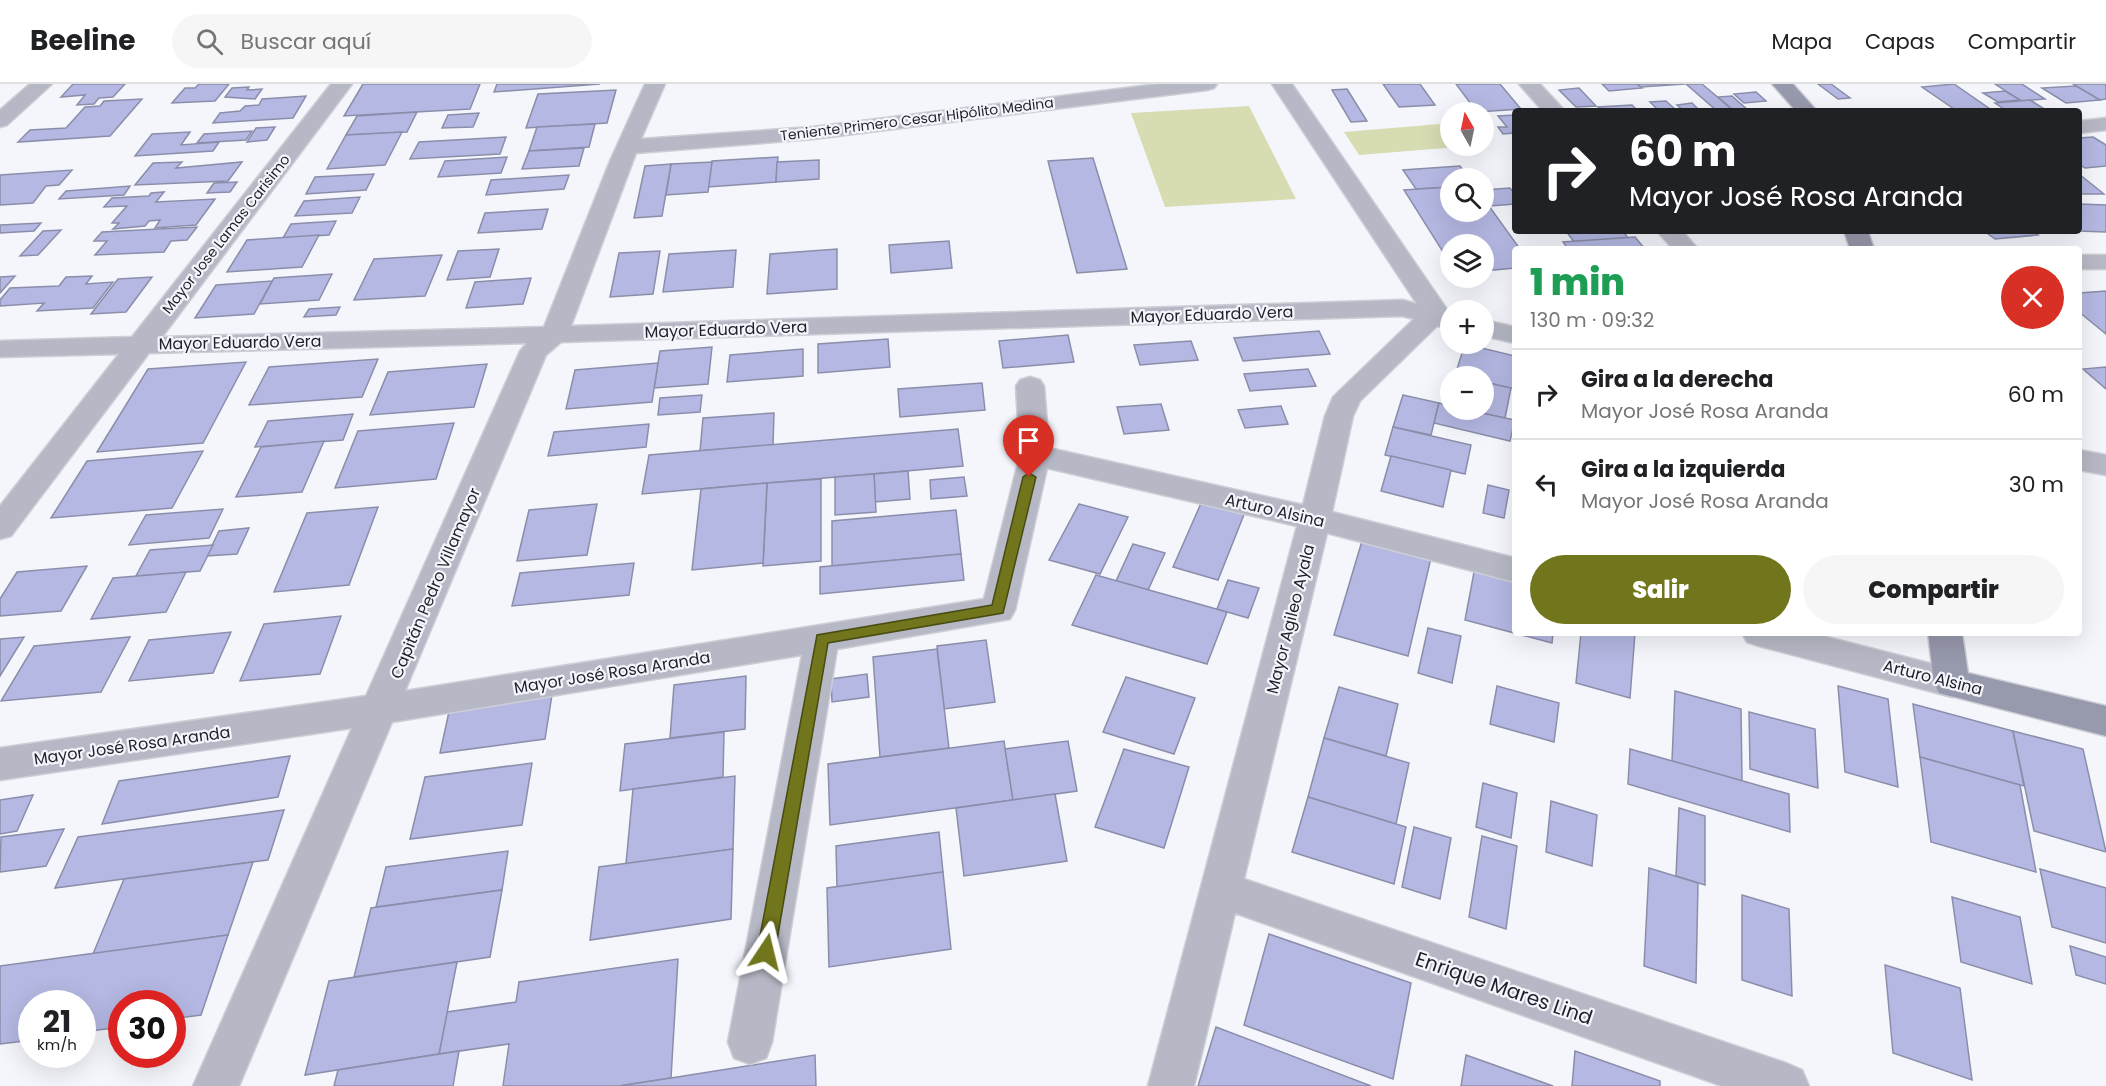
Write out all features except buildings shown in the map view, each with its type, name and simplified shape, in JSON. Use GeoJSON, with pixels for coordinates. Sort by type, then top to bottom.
{"type":"FeatureCollection","features":[{"type":"Feature","properties":{"kind":"street"},"geometry":{"type":"LineString","coordinates":[[0,121],[42,84]]}},
{"type":"Feature","properties":{"kind":"street","name":"Mayor Jose Lamas Carisimo"},"geometry":{"type":"LineString","coordinates":[[0,528],[342,84]]}},
{"type":"Feature","properties":{"kind":"street","name":"Capitán Pedro Villamayor"},"geometry":{"type":"LineString","coordinates":[[216,1086],[534,351],[554,334],[627,147],[655,84]]}},
{"type":"Feature","properties":{"kind":"street","name":"Teniente Primero Cesar Hipólito Medina"},"geometry":{"type":"LineString","coordinates":[[627,147],[813,133],[1208,84]]}},
{"type":"Feature","properties":{"kind":"street"},"geometry":{"type":"LineString","coordinates":[[1282,84],[1440,318]]}},
{"type":"Feature","properties":{"kind":"street"},"geometry":{"type":"LineString","coordinates":[[1529,84],[1552,108]]}},
{"type":"Feature","properties":{"kind":"street"},"geometry":{"type":"LineString","coordinates":[[1782,84],[1804,108]]}},
{"type":"Feature","properties":{"kind":"street"},"geometry":{"type":"LineString","coordinates":[[2082,127],[2106,124]]}},
{"type":"Feature","properties":{"kind":"street"},"geometry":{"type":"LineString","coordinates":[[1672,234],[1683,246]]}},
{"type":"Feature","properties":{"kind":"street"},"geometry":{"type":"LineString","coordinates":[[2082,262],[2106,262]]}},
{"type":"Feature","properties":{"kind":"street","name":"Mayor Eduardo Vera"},"geometry":{"type":"LineString","coordinates":[[0,349],[1403,308],[1440,319]]}},
{"type":"Feature","properties":{"kind":"street","name":"Mayor Agileo Ayala"},"geometry":{"type":"LineString","coordinates":[[1171,1086],[1316,519],[1339,416],[1347,397],[1440,320]]}},
{"type":"Feature","properties":{"kind":"street"},"geometry":{"type":"LineString","coordinates":[[1494,330],[1512,334]]}},
{"type":"Feature","properties":{"kind":"street","name":"Mayor José Rosa Aranda"},"geometry":{"type":"LineString","coordinates":[[0,764],[381,709],[998,610],[1035,455],[1030,386]]}},
{"type":"Feature","properties":{"kind":"street","name":"Arturo Alsina"},"geometry":{"type":"LineString","coordinates":[[1035,455],[1316,519],[1512,569]]}},
{"type":"Feature","properties":{"kind":"street"},"geometry":{"type":"LineString","coordinates":[[2082,461],[2106,465]]}},
{"type":"Feature","properties":{"kind":"street","name":"Arturo Alsina"},"geometry":{"type":"LineString","coordinates":[[1772,636],[2106,722]]}},
{"type":"Feature","properties":{"kind":"street"},"geometry":{"type":"LineString","coordinates":[[1945,636],[1952,683]]}},
{"type":"Feature","properties":{"kind":"street"},"geometry":{"type":"LineString","coordinates":[[750,1042],[822,638]]}},
{"type":"Feature","properties":{"kind":"street","name":"Enrique Mares Lind"},"geometry":{"type":"LineString","coordinates":[[1222,890],[1786,1086]]}},
{"type":"Feature","properties":{"kind":"green space"},"geometry":{"type":"Polygon","coordinates":[[[1249,106],[1296,199],[1165,207],[1131,113],[1249,106]]]}},
{"type":"Feature","properties":{"kind":"green space"},"geometry":{"type":"Polygon","coordinates":[[[1440,124],[1440,148],[1359,155],[1344,132],[1440,124]]]}},
{"type":"Feature","properties":{"kind":"route"},"geometry":{"type":"LineString","coordinates":[[766,952],[822,638],[998,610],[1029,477]]}}]}
